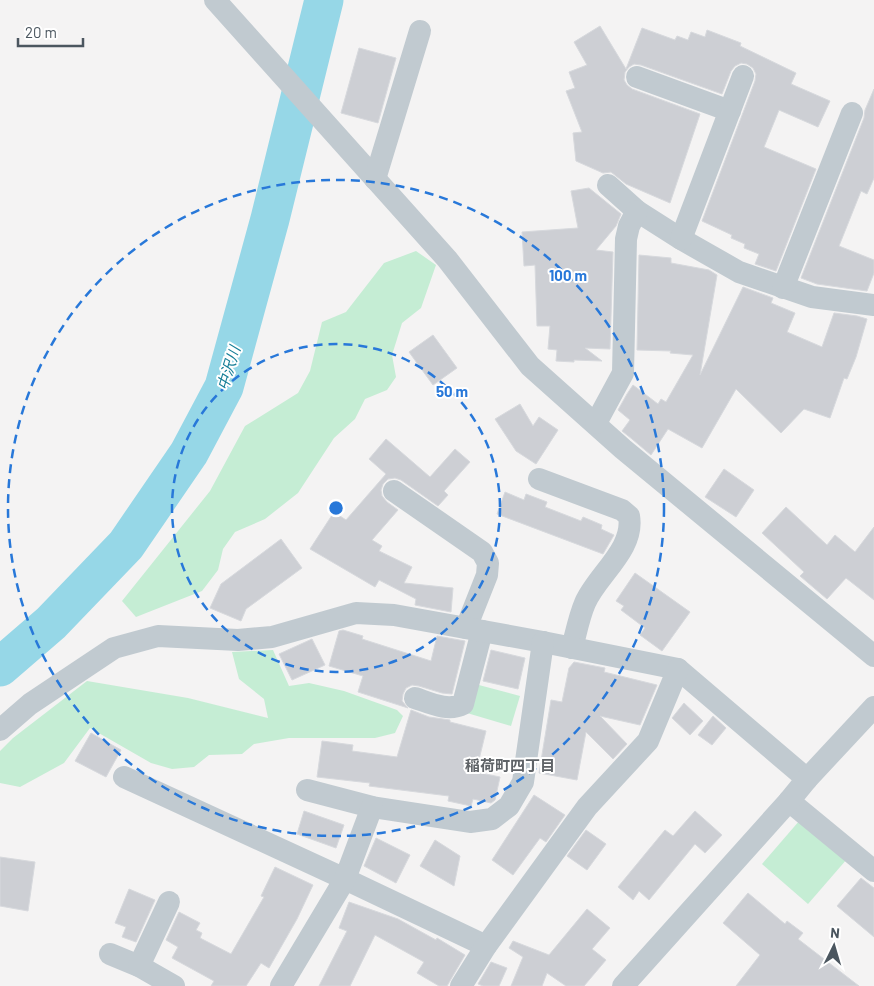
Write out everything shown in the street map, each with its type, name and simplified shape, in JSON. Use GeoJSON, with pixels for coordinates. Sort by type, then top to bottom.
{"type":"FeatureCollection","features":[{"type":"Feature","properties":{"kind":"street"},"geometry":{"type":"LineString","coordinates":[[215,0],[446,259],[530,366],[623,448],[874,656]]}},
{"type":"Feature","properties":{"kind":"street"},"geometry":{"type":"LineString","coordinates":[[375,179],[420,31]]}},
{"type":"Feature","properties":{"kind":"street"},"geometry":{"type":"LineString","coordinates":[[681,239],[743,76]]}},
{"type":"Feature","properties":{"kind":"street"},"geometry":{"type":"LineString","coordinates":[[637,77],[730,111]]}},
{"type":"Feature","properties":{"kind":"street"},"geometry":{"type":"LineString","coordinates":[[783,288],[852,113]]}},
{"type":"Feature","properties":{"kind":"street"},"geometry":{"type":"LineString","coordinates":[[608,185],[637,211],[681,239],[740,272],[812,297],[874,305]]}},
{"type":"Feature","properties":{"kind":"street"},"geometry":{"type":"LineString","coordinates":[[596,424],[623,373],[626,238],[629,226],[637,211]]}},
{"type":"Feature","properties":{"kind":"street"},"geometry":{"type":"LineString","coordinates":[[539,479],[622,510],[629,516],[631,525],[627,539],[585,604],[572,648]]}},
{"type":"Feature","properties":{"kind":"street"},"geometry":{"type":"LineString","coordinates":[[394,490],[482,552],[488,563],[487,575],[474,629],[463,704],[449,708],[414,698]]}},
{"type":"Feature","properties":{"kind":"street"},"geometry":{"type":"LineString","coordinates":[[0,730],[30,704],[114,648],[158,636],[238,640],[272,636],[356,613],[394,615],[678,669],[807,779]]}},
{"type":"Feature","properties":{"kind":"street"},"geometry":{"type":"LineString","coordinates":[[308,790],[372,807],[470,822],[492,819],[510,806],[523,782],[543,642]]}},
{"type":"Feature","properties":{"kind":"street"},"geometry":{"type":"LineString","coordinates":[[461,986],[486,946],[587,807],[648,740],[678,669]]}},
{"type":"Feature","properties":{"kind":"street"},"geometry":{"type":"LineString","coordinates":[[624,986],[807,779],[874,707]]}},
{"type":"Feature","properties":{"kind":"street"},"geometry":{"type":"LineString","coordinates":[[124,777],[486,946]]}},
{"type":"Feature","properties":{"kind":"street"},"geometry":{"type":"LineString","coordinates":[[789,801],[874,871]]}},
{"type":"Feature","properties":{"kind":"street"},"geometry":{"type":"LineString","coordinates":[[281,986],[345,879],[372,807]]}},
{"type":"Feature","properties":{"kind":"street"},"geometry":{"type":"LineString","coordinates":[[140,966],[169,902]]}},
{"type":"Feature","properties":{"kind":"street"},"geometry":{"type":"LineString","coordinates":[[110,954],[140,966],[174,986]]}},
{"type":"Feature","properties":{"kind":"green space"},"geometry":{"type":"Polygon","coordinates":[[[416,251],[436,265],[421,308],[402,323],[392,355],[396,377],[387,390],[365,399],[355,419],[334,438],[298,493],[265,519],[235,532],[223,549],[218,570],[202,591],[136,617],[122,601],[210,491],[245,426],[298,393],[310,371],[322,322],[346,312],[384,263],[416,251]]]}},
{"type":"Feature","properties":{"kind":"green space"},"geometry":{"type":"Polygon","coordinates":[[[273,650],[289,686],[309,683],[344,691],[397,710],[403,716],[395,733],[375,738],[289,738],[254,744],[242,754],[209,755],[194,767],[172,769],[151,763],[90,728],[64,763],[20,787],[0,783],[0,751],[13,738],[87,681],[188,698],[268,718],[264,699],[239,679],[232,652],[273,650]]]}},
{"type":"Feature","properties":{"kind":"green space"},"geometry":{"type":"Polygon","coordinates":[[[475,684],[520,696],[511,726],[467,713],[475,684]]]}},
{"type":"Feature","properties":{"kind":"green space"},"geometry":{"type":"Polygon","coordinates":[[[800,820],[847,859],[808,904],[762,864],[800,820]]]}},
{"type":"Feature","properties":{"kind":"building"},"geometry":{"type":"Polygon","coordinates":[[[600,26],[626,69],[642,28],[675,40],[677,36],[688,40],[691,32],[705,37],[707,30],[741,43],[740,46],[796,73],[791,84],[830,101],[818,127],[779,110],[764,147],[816,169],[776,271],[755,264],[759,254],[744,248],[745,244],[731,238],[732,235],[702,221],[755,81],[756,74],[753,68],[741,63],[735,66],[731,71],[722,94],[641,65],[634,64],[625,72],[624,80],[632,89],[700,114],[670,203],[626,184],[611,172],[603,173],[576,161],[573,133],[582,132],[566,91],[575,88],[569,72],[587,65],[574,42],[600,26]]]}},
{"type":"Feature","properties":{"kind":"building"},"geometry":{"type":"Polygon","coordinates":[[[359,48],[396,58],[378,123],[341,113],[359,48]]]}},
{"type":"Feature","properties":{"kind":"building"},"geometry":{"type":"Polygon","coordinates":[[[874,89],[874,178],[867,194],[861,191],[839,246],[874,260],[874,273],[867,291],[817,284],[801,278],[874,89]]]}},
{"type":"Feature","properties":{"kind":"building"},"geometry":{"type":"Polygon","coordinates":[[[589,188],[621,214],[616,226],[596,250],[613,252],[610,349],[585,348],[602,361],[556,361],[557,350],[548,349],[550,326],[537,326],[535,265],[524,266],[522,232],[578,228],[571,191],[589,188]]]}},
{"type":"Feature","properties":{"kind":"building"},"geometry":{"type":"Polygon","coordinates":[[[639,255],[671,258],[671,263],[709,270],[717,275],[700,375],[743,287],[773,298],[771,303],[795,313],[787,332],[822,347],[834,313],[867,319],[856,357],[847,379],[844,378],[830,418],[804,409],[781,433],[736,389],[702,448],[668,429],[651,455],[622,431],[630,420],[618,410],[633,385],[658,404],[661,399],[666,402],[693,355],[670,353],[671,351],[637,350],[639,255]]]}},
{"type":"Feature","properties":{"kind":"building"},"geometry":{"type":"Polygon","coordinates":[[[433,335],[457,368],[433,385],[409,352],[433,335]]]}},
{"type":"Feature","properties":{"kind":"building"},"geometry":{"type":"Polygon","coordinates":[[[520,404],[533,426],[539,417],[558,430],[536,464],[516,451],[495,419],[520,404]]]}},
{"type":"Feature","properties":{"kind":"building"},"geometry":{"type":"Polygon","coordinates":[[[386,439],[430,477],[455,449],[470,462],[444,491],[448,495],[438,506],[401,480],[395,478],[388,479],[383,484],[382,496],[398,510],[372,540],[382,546],[379,551],[412,567],[404,583],[453,588],[451,612],[415,605],[416,599],[379,580],[375,587],[310,549],[334,512],[346,520],[386,474],[369,459],[386,439]]]}},
{"type":"Feature","properties":{"kind":"building"},"geometry":{"type":"Polygon","coordinates":[[[724,469],[754,490],[736,517],[705,497],[724,469]]]}},
{"type":"Feature","properties":{"kind":"building"},"geometry":{"type":"Polygon","coordinates":[[[505,492],[524,500],[526,494],[547,502],[545,507],[581,521],[583,517],[602,525],[601,529],[614,535],[603,554],[497,514],[505,492]]]}},
{"type":"Feature","properties":{"kind":"building"},"geometry":{"type":"Polygon","coordinates":[[[786,507],[827,545],[835,535],[855,552],[874,527],[874,600],[846,578],[827,599],[800,576],[804,572],[762,533],[786,507]]]}},
{"type":"Feature","properties":{"kind":"building"},"geometry":{"type":"Polygon","coordinates":[[[281,539],[302,568],[246,609],[241,621],[210,608],[221,584],[281,539]]]}},
{"type":"Feature","properties":{"kind":"building"},"geometry":{"type":"Polygon","coordinates":[[[635,573],[690,612],[662,651],[640,635],[645,628],[621,610],[624,606],[616,601],[635,573]]]}},
{"type":"Feature","properties":{"kind":"building"},"geometry":{"type":"Polygon","coordinates":[[[343,630],[363,636],[362,639],[431,661],[437,636],[465,641],[452,694],[412,685],[406,688],[403,694],[402,701],[408,708],[358,692],[363,676],[329,666],[339,631],[343,630]]]}},
{"type":"Feature","properties":{"kind":"building"},"geometry":{"type":"Polygon","coordinates":[[[312,639],[325,665],[292,680],[279,654],[312,639]]]}},
{"type":"Feature","properties":{"kind":"building"},"geometry":{"type":"Polygon","coordinates":[[[491,650],[525,658],[518,689],[483,681],[491,650]]]}},
{"type":"Feature","properties":{"kind":"building"},"geometry":{"type":"Polygon","coordinates":[[[574,662],[605,668],[604,672],[657,685],[640,725],[600,716],[627,744],[613,759],[586,732],[577,780],[539,773],[551,700],[562,702],[569,668],[574,662]]]}},
{"type":"Feature","properties":{"kind":"building"},"geometry":{"type":"Polygon","coordinates":[[[684,703],[703,721],[690,735],[672,718],[684,703]]]}},
{"type":"Feature","properties":{"kind":"building"},"geometry":{"type":"Polygon","coordinates":[[[411,710],[429,717],[450,720],[450,722],[486,731],[476,772],[500,777],[495,800],[491,803],[473,799],[471,806],[448,801],[449,796],[369,786],[370,783],[317,777],[322,741],[353,745],[352,751],[397,757],[411,710]]]}},
{"type":"Feature","properties":{"kind":"building"},"geometry":{"type":"Polygon","coordinates":[[[713,716],[726,728],[712,745],[698,735],[713,716]]]}},
{"type":"Feature","properties":{"kind":"building"},"geometry":{"type":"Polygon","coordinates":[[[91,733],[121,750],[106,777],[75,761],[91,733]]]}},
{"type":"Feature","properties":{"kind":"building"},"geometry":{"type":"Polygon","coordinates":[[[534,795],[565,815],[546,842],[540,838],[513,875],[492,860],[534,795]]]}},
{"type":"Feature","properties":{"kind":"building"},"geometry":{"type":"Polygon","coordinates":[[[304,811],[344,825],[336,848],[297,834],[304,811]]]}},
{"type":"Feature","properties":{"kind":"building"},"geometry":{"type":"Polygon","coordinates":[[[695,811],[722,835],[705,853],[695,844],[649,900],[639,891],[633,900],[618,887],[665,830],[673,836],[695,811]]]}},
{"type":"Feature","properties":{"kind":"building"},"geometry":{"type":"Polygon","coordinates":[[[586,830],[606,844],[587,870],[567,856],[586,830]]]}},
{"type":"Feature","properties":{"kind":"building"},"geometry":{"type":"Polygon","coordinates":[[[376,838],[410,855],[396,883],[364,866],[376,838]]]}},
{"type":"Feature","properties":{"kind":"building"},"geometry":{"type":"Polygon","coordinates":[[[435,840],[460,856],[454,886],[420,866],[435,840]]]}},
{"type":"Feature","properties":{"kind":"building"},"geometry":{"type":"Polygon","coordinates":[[[0,857],[35,862],[28,911],[0,906],[0,857]]]}},
{"type":"Feature","properties":{"kind":"building"},"geometry":{"type":"Polygon","coordinates":[[[275,867],[313,885],[297,919],[269,968],[261,963],[246,986],[211,986],[214,981],[172,958],[178,947],[166,940],[179,912],[200,923],[196,930],[202,933],[200,938],[231,954],[264,897],[261,896],[275,867]]]}},
{"type":"Feature","properties":{"kind":"building"},"geometry":{"type":"Polygon","coordinates":[[[861,878],[874,888],[874,937],[837,906],[861,878]]]}},
{"type":"Feature","properties":{"kind":"building"},"geometry":{"type":"Polygon","coordinates":[[[129,889],[155,900],[136,942],[122,937],[126,927],[115,923],[129,889]]]}},
{"type":"Feature","properties":{"kind":"building"},"geometry":{"type":"Polygon","coordinates":[[[748,893],[785,924],[787,921],[803,933],[798,939],[859,986],[736,986],[760,955],[723,923],[748,893]]]}},
{"type":"Feature","properties":{"kind":"building"},"geometry":{"type":"Polygon","coordinates":[[[349,902],[398,919],[436,940],[437,938],[465,955],[447,986],[439,986],[417,973],[424,962],[375,935],[350,986],[319,986],[347,931],[339,928],[349,902]]]}},
{"type":"Feature","properties":{"kind":"building"},"geometry":{"type":"Polygon","coordinates":[[[587,909],[610,928],[592,949],[606,960],[584,986],[566,986],[547,973],[542,986],[511,986],[523,957],[509,948],[513,941],[549,955],[587,909]]]}},
{"type":"Feature","properties":{"kind":"building"},"geometry":{"type":"Polygon","coordinates":[[[491,962],[507,968],[499,986],[483,986],[478,984],[491,962]]]}},
{"type":"Feature","properties":{"kind":"waterway","name":"中沢川"},"geometry":{"type":"LineString","coordinates":[[0,667],[51,623],[126,545],[189,453],[224,387],[270,219],[324,0]]}},
{"type":"Feature","properties":{"kind":"district","name":"稲荷町四丁目"},"geometry":{"type":"Point","coordinates":[510,765]}}]}
